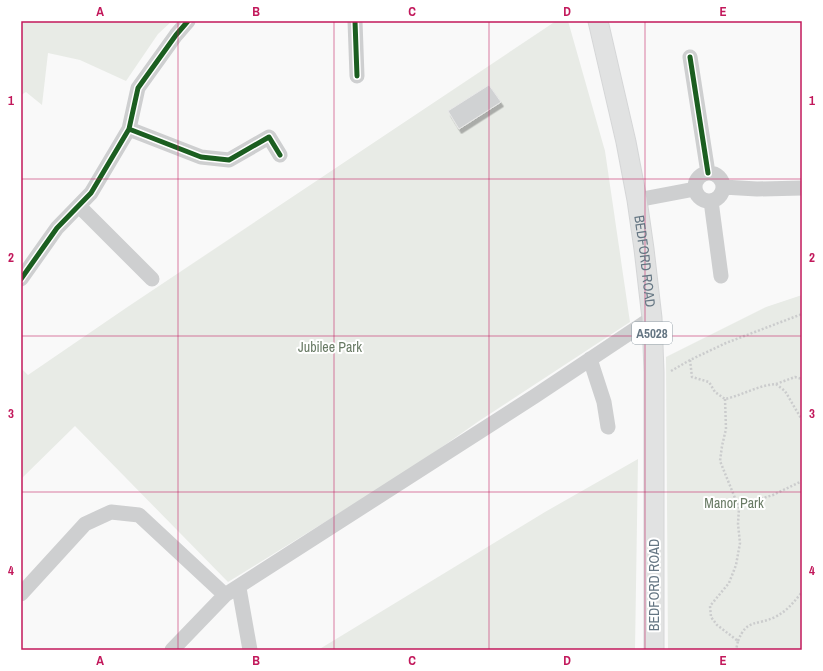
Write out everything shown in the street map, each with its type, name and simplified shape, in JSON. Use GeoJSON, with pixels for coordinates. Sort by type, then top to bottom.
{"type":"FeatureCollection","features":[{"type":"Feature","properties":{"kind":"main road","name":"BEDFORD ROAD"},"geometry":{"type":"LineString","coordinates":[[598,21],[626,142],[637,200],[652,318],[654,381],[654,650]]}},
{"type":"Feature","properties":{"kind":"street"},"geometry":{"type":"LineString","coordinates":[[23,271],[57,228],[91,193],[129,129],[138,88],[176,35],[188,21]]}},
{"type":"Feature","properties":{"kind":"street"},"geometry":{"type":"LineString","coordinates":[[355,21],[357,76]]}},
{"type":"Feature","properties":{"kind":"street"},"geometry":{"type":"LineString","coordinates":[[690,57],[708,173]]}},
{"type":"Feature","properties":{"kind":"street"},"geometry":{"type":"LineString","coordinates":[[129,129],[201,157],[229,160],[270,137],[280,155]]}},
{"type":"Feature","properties":{"kind":"street"},"geometry":{"type":"LineString","coordinates":[[708,173],[712,173],[717,176],[722,182],[723,187],[720,196],[711,200],[698,196],[695,189],[696,182],[699,177],[708,173]]}},
{"type":"Feature","properties":{"kind":"street"},"geometry":{"type":"LineString","coordinates":[[723,187],[757,189],[802,188]]}},
{"type":"Feature","properties":{"kind":"street"},"geometry":{"type":"LineString","coordinates":[[637,200],[695,189]]}},
{"type":"Feature","properties":{"kind":"street"},"geometry":{"type":"LineString","coordinates":[[711,200],[721,276]]}},
{"type":"Feature","properties":{"kind":"street"},"geometry":{"type":"LineString","coordinates":[[79,206],[152,279]]}},
{"type":"Feature","properties":{"kind":"street"},"geometry":{"type":"LineString","coordinates":[[172,650],[225,596],[590,360],[652,318]]}},
{"type":"Feature","properties":{"kind":"street"},"geometry":{"type":"LineString","coordinates":[[590,360],[604,402],[608,426]]}},
{"type":"Feature","properties":{"kind":"street"},"geometry":{"type":"LineString","coordinates":[[21,594],[85,524],[111,512],[139,515],[225,596]]}},
{"type":"Feature","properties":{"kind":"street"},"geometry":{"type":"LineString","coordinates":[[239,588],[250,650]]}},
{"type":"Feature","properties":{"kind":"path"},"geometry":{"type":"LineString","coordinates":[[654,381],[690,360],[726,343],[802,314]]}},
{"type":"Feature","properties":{"kind":"path"},"geometry":{"type":"LineString","coordinates":[[690,360],[692,377],[709,382],[715,392],[725,400],[726,429],[720,461],[739,508],[738,524],[740,543],[736,564],[729,583],[710,606],[711,617],[717,625],[738,641]]}},
{"type":"Feature","properties":{"kind":"path"},"geometry":{"type":"LineString","coordinates":[[725,400],[738,397],[766,385],[776,384],[795,377],[802,378]]}},
{"type":"Feature","properties":{"kind":"path"},"geometry":{"type":"LineString","coordinates":[[776,384],[785,391],[802,420]]}},
{"type":"Feature","properties":{"kind":"path"},"geometry":{"type":"LineString","coordinates":[[739,508],[744,504],[773,495],[802,481]]}},
{"type":"Feature","properties":{"kind":"path"},"geometry":{"type":"LineString","coordinates":[[736,650],[738,641],[745,628],[754,623],[774,617],[790,607],[802,592]]}},
{"type":"Feature","properties":{"kind":"green space"},"geometry":{"type":"Polygon","coordinates":[[[21,21],[172,21],[158,34],[126,81],[80,60],[48,53],[42,105],[26,92],[21,95],[21,21]]]}},
{"type":"Feature","properties":{"kind":"green space","name":"Jubilee Park"},"geometry":{"type":"Polygon","coordinates":[[[556,21],[568,21],[605,151],[630,322],[479,421],[412,468],[228,582],[75,426],[21,479],[21,368],[28,375],[556,21]]]}},
{"type":"Feature","properties":{"kind":"green space","name":"Manor Park"},"geometry":{"type":"Polygon","coordinates":[[[802,295],[802,650],[668,650],[666,357],[766,307],[802,295]]]}},
{"type":"Feature","properties":{"kind":"green space"},"geometry":{"type":"Polygon","coordinates":[[[638,459],[635,650],[318,650],[545,512],[638,459]]]}},
{"type":"Feature","properties":{"kind":"building"},"geometry":{"type":"Polygon","coordinates":[[[489,85],[501,102],[459,129],[448,111],[489,85]]]}},
{"type":"Feature","properties":{"kind":"cycle path"},"geometry":{"type":"LineString","coordinates":[[21,279],[57,228],[91,193],[129,129],[138,88],[176,35],[188,21]]}},
{"type":"Feature","properties":{"kind":"cycle path"},"geometry":{"type":"LineString","coordinates":[[355,21],[357,76]]}},
{"type":"Feature","properties":{"kind":"cycle path"},"geometry":{"type":"LineString","coordinates":[[690,57],[708,173]]}},
{"type":"Feature","properties":{"kind":"cycle path"},"geometry":{"type":"LineString","coordinates":[[129,129],[201,157],[229,160],[269,137],[280,155]]}}]}
